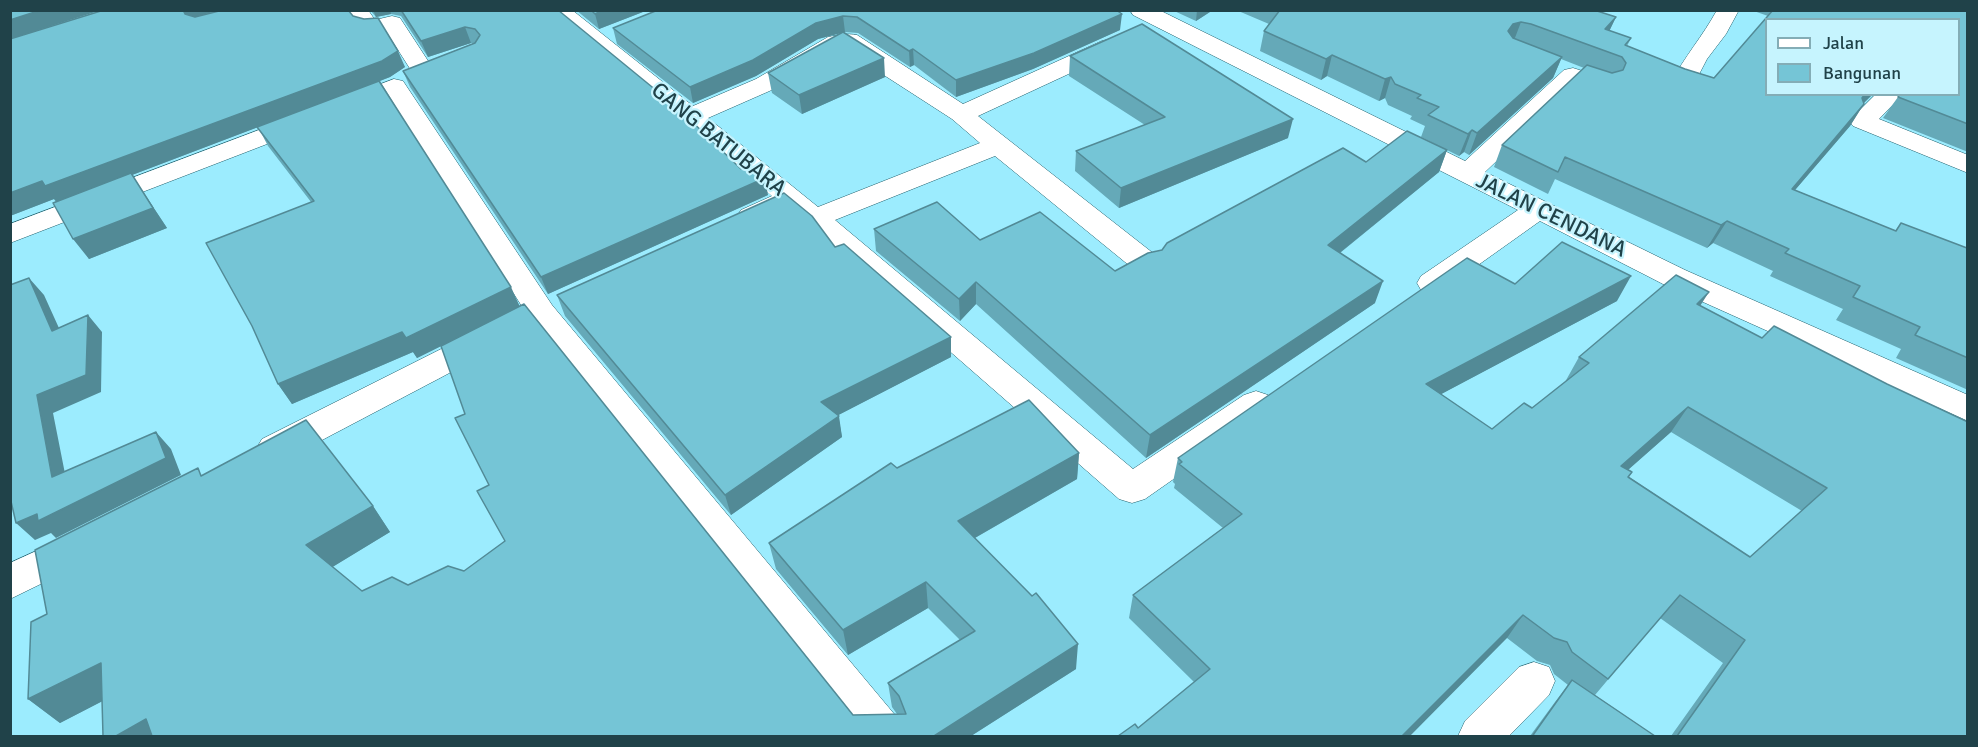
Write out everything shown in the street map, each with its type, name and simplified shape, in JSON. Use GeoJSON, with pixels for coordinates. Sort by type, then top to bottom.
{"type":"FeatureCollection","features":[{"type":"Feature","properties":{"kind":"street"},"geometry":{"type":"LineString","coordinates":[[10,234],[394,86],[432,66],[392,22],[369,28],[356,10]]}},
{"type":"Feature","properties":{"kind":"street","name":"GANG BATUBARA"},"geometry":{"type":"LineString","coordinates":[[558,10],[606,37],[690,116],[791,198],[726,227]]}},
{"type":"Feature","properties":{"kind":"street"},"geometry":{"type":"LineString","coordinates":[[1683,83],[1696,57],[1715,34],[1728,10]]}},
{"type":"Feature","properties":{"kind":"street"},"geometry":{"type":"LineString","coordinates":[[961,114],[1144,25]]}},
{"type":"Feature","properties":{"kind":"street","name":"JALAN CENDANA"},"geometry":{"type":"LineString","coordinates":[[1144,25],[1466,175],[1674,277],[1968,409]]}},
{"type":"Feature","properties":{"kind":"street"},"geometry":{"type":"LineString","coordinates":[[690,116],[765,84],[836,42],[845,40],[854,42],[961,114],[1147,264]]}},
{"type":"Feature","properties":{"kind":"street"},"geometry":{"type":"LineString","coordinates":[[1466,175],[1563,71],[1602,85]]}},
{"type":"Feature","properties":{"kind":"street"},"geometry":{"type":"LineString","coordinates":[[394,86],[552,307],[885,736]]}},
{"type":"Feature","properties":{"kind":"street"},"geometry":{"type":"LineString","coordinates":[[1889,96],[1862,121],[1968,165]]}},
{"type":"Feature","properties":{"kind":"street"},"geometry":{"type":"LineString","coordinates":[[815,218],[998,145]]}},
{"type":"Feature","properties":{"kind":"street"},"geometry":{"type":"LineString","coordinates":[[791,198],[1132,489],[1277,389]]}},
{"type":"Feature","properties":{"kind":"street"},"geometry":{"type":"LineString","coordinates":[[1413,296],[1538,210]]}},
{"type":"Feature","properties":{"kind":"street"},"geometry":{"type":"LineString","coordinates":[[247,463],[552,307]]}},
{"type":"Feature","properties":{"kind":"street"},"geometry":{"type":"LineString","coordinates":[[10,582],[101,537]]}},
{"type":"Feature","properties":{"kind":"street"},"geometry":{"type":"LineString","coordinates":[[1480,736],[1534,681]]}},
{"type":"Feature","properties":{"kind":"building"},"geometry":{"type":"Polygon","coordinates":[[[10,10],[41,10],[10,20],[10,10]]]}},
{"type":"Feature","properties":{"kind":"building"},"geometry":{"type":"Polygon","coordinates":[[[104,10],[183,10],[185,14],[195,17],[223,10],[348,10],[353,16],[364,19],[378,18],[398,51],[382,61],[45,186],[42,181],[10,193],[10,39],[104,10]]]}},
{"type":"Feature","properties":{"kind":"building"},"geometry":{"type":"Polygon","coordinates":[[[401,10],[558,10],[679,109],[741,169],[749,166],[765,178],[541,277],[403,71],[475,43],[480,35],[475,29],[465,27],[421,41],[401,10]]]}},
{"type":"Feature","properties":{"kind":"building"},"geometry":{"type":"Polygon","coordinates":[[[591,10],[603,10],[595,14],[591,10]]]}},
{"type":"Feature","properties":{"kind":"building"},"geometry":{"type":"Polygon","coordinates":[[[658,10],[1116,10],[1122,14],[1034,53],[956,80],[913,49],[909,51],[857,17],[843,16],[816,23],[753,60],[690,87],[613,28],[658,10]]]}},
{"type":"Feature","properties":{"kind":"building"},"geometry":{"type":"Polygon","coordinates":[[[1280,10],[1594,10],[1616,17],[1605,29],[1631,38],[1625,45],[1714,78],[1765,19],[1765,96],[1864,96],[1864,104],[1792,189],[1896,231],[1901,223],[1968,247],[1968,358],[1915,335],[1920,327],[1853,297],[1860,286],[1785,253],[1789,249],[1727,221],[1721,225],[1565,157],[1558,172],[1502,145],[1587,65],[1612,73],[1623,70],[1626,63],[1622,57],[1531,24],[1521,22],[1513,24],[1508,31],[1513,38],[1562,57],[1477,133],[1472,130],[1468,134],[1428,115],[1439,107],[1417,98],[1421,95],[1395,84],[1391,77],[1385,79],[1332,55],[1326,59],[1264,31],[1280,10]]]}},
{"type":"Feature","properties":{"kind":"building"},"geometry":{"type":"Polygon","coordinates":[[[1773,10],[1968,10],[1968,124],[1898,97],[1960,96],[1960,18],[1766,18],[1773,10]]]}},
{"type":"Feature","properties":{"kind":"building"},"geometry":{"type":"Polygon","coordinates":[[[1142,24],[1293,119],[1121,188],[1076,151],[1165,117],[1070,56],[1142,24]]]}},
{"type":"Feature","properties":{"kind":"building"},"geometry":{"type":"Polygon","coordinates":[[[843,32],[884,58],[799,95],[768,73],[843,32]]]}},
{"type":"Feature","properties":{"kind":"building"},"geometry":{"type":"Polygon","coordinates":[[[379,81],[511,287],[406,338],[402,332],[278,384],[252,326],[206,243],[314,201],[257,127],[379,81]]]}},
{"type":"Feature","properties":{"kind":"building"},"geometry":{"type":"Polygon","coordinates":[[[1407,131],[1447,150],[1328,245],[1383,281],[1150,435],[976,282],[959,299],[874,229],[937,202],[980,240],[1040,212],[1115,271],[1148,253],[1162,250],[1167,243],[1343,148],[1366,162],[1407,131]]]}},
{"type":"Feature","properties":{"kind":"building"},"geometry":{"type":"Polygon","coordinates":[[[131,173],[153,208],[73,239],[53,203],[131,173]]]}},
{"type":"Feature","properties":{"kind":"building"},"geometry":{"type":"Polygon","coordinates":[[[784,193],[812,216],[835,247],[844,244],[951,337],[821,402],[839,416],[725,495],[557,295],[784,193]]]}},
{"type":"Feature","properties":{"kind":"building"},"geometry":{"type":"Polygon","coordinates":[[[1562,242],[1631,276],[1426,384],[1492,429],[1524,403],[1532,408],[1589,363],[1579,357],[1676,275],[1709,292],[1697,304],[1762,338],[1774,326],[1887,384],[1968,422],[1968,736],[1677,736],[1745,640],[1680,595],[1608,679],[1572,652],[1567,642],[1554,638],[1523,615],[1402,736],[1118,736],[1135,724],[1138,728],[1210,669],[1133,595],[1242,514],[1179,464],[1182,462],[1178,458],[1467,258],[1515,284],[1562,242]],[[1688,407],[1621,466],[1632,472],[1628,477],[1750,557],[1827,488],[1688,407]]]}},
{"type":"Feature","properties":{"kind":"building"},"geometry":{"type":"Polygon","coordinates":[[[29,278],[52,331],[88,315],[86,375],[37,395],[52,477],[156,432],[166,458],[38,521],[37,514],[16,523],[10,497],[10,285],[29,278]]]}},
{"type":"Feature","properties":{"kind":"building"},"geometry":{"type":"Polygon","coordinates":[[[524,304],[853,715],[906,714],[899,696],[888,683],[975,631],[926,582],[843,630],[769,543],[891,463],[897,468],[1029,400],[1079,453],[958,521],[1032,596],[1036,593],[1078,644],[934,736],[152,736],[146,719],[116,736],[103,736],[101,663],[28,699],[31,622],[47,614],[35,550],[198,468],[201,476],[306,420],[373,506],[306,545],[362,591],[392,577],[408,585],[448,566],[464,571],[505,541],[477,491],[489,485],[455,418],[465,414],[441,346],[524,304]]]}},
{"type":"Feature","properties":{"kind":"building"},"geometry":{"type":"Polygon","coordinates":[[[1572,680],[1655,736],[1533,735],[1572,680]]]}}]}
